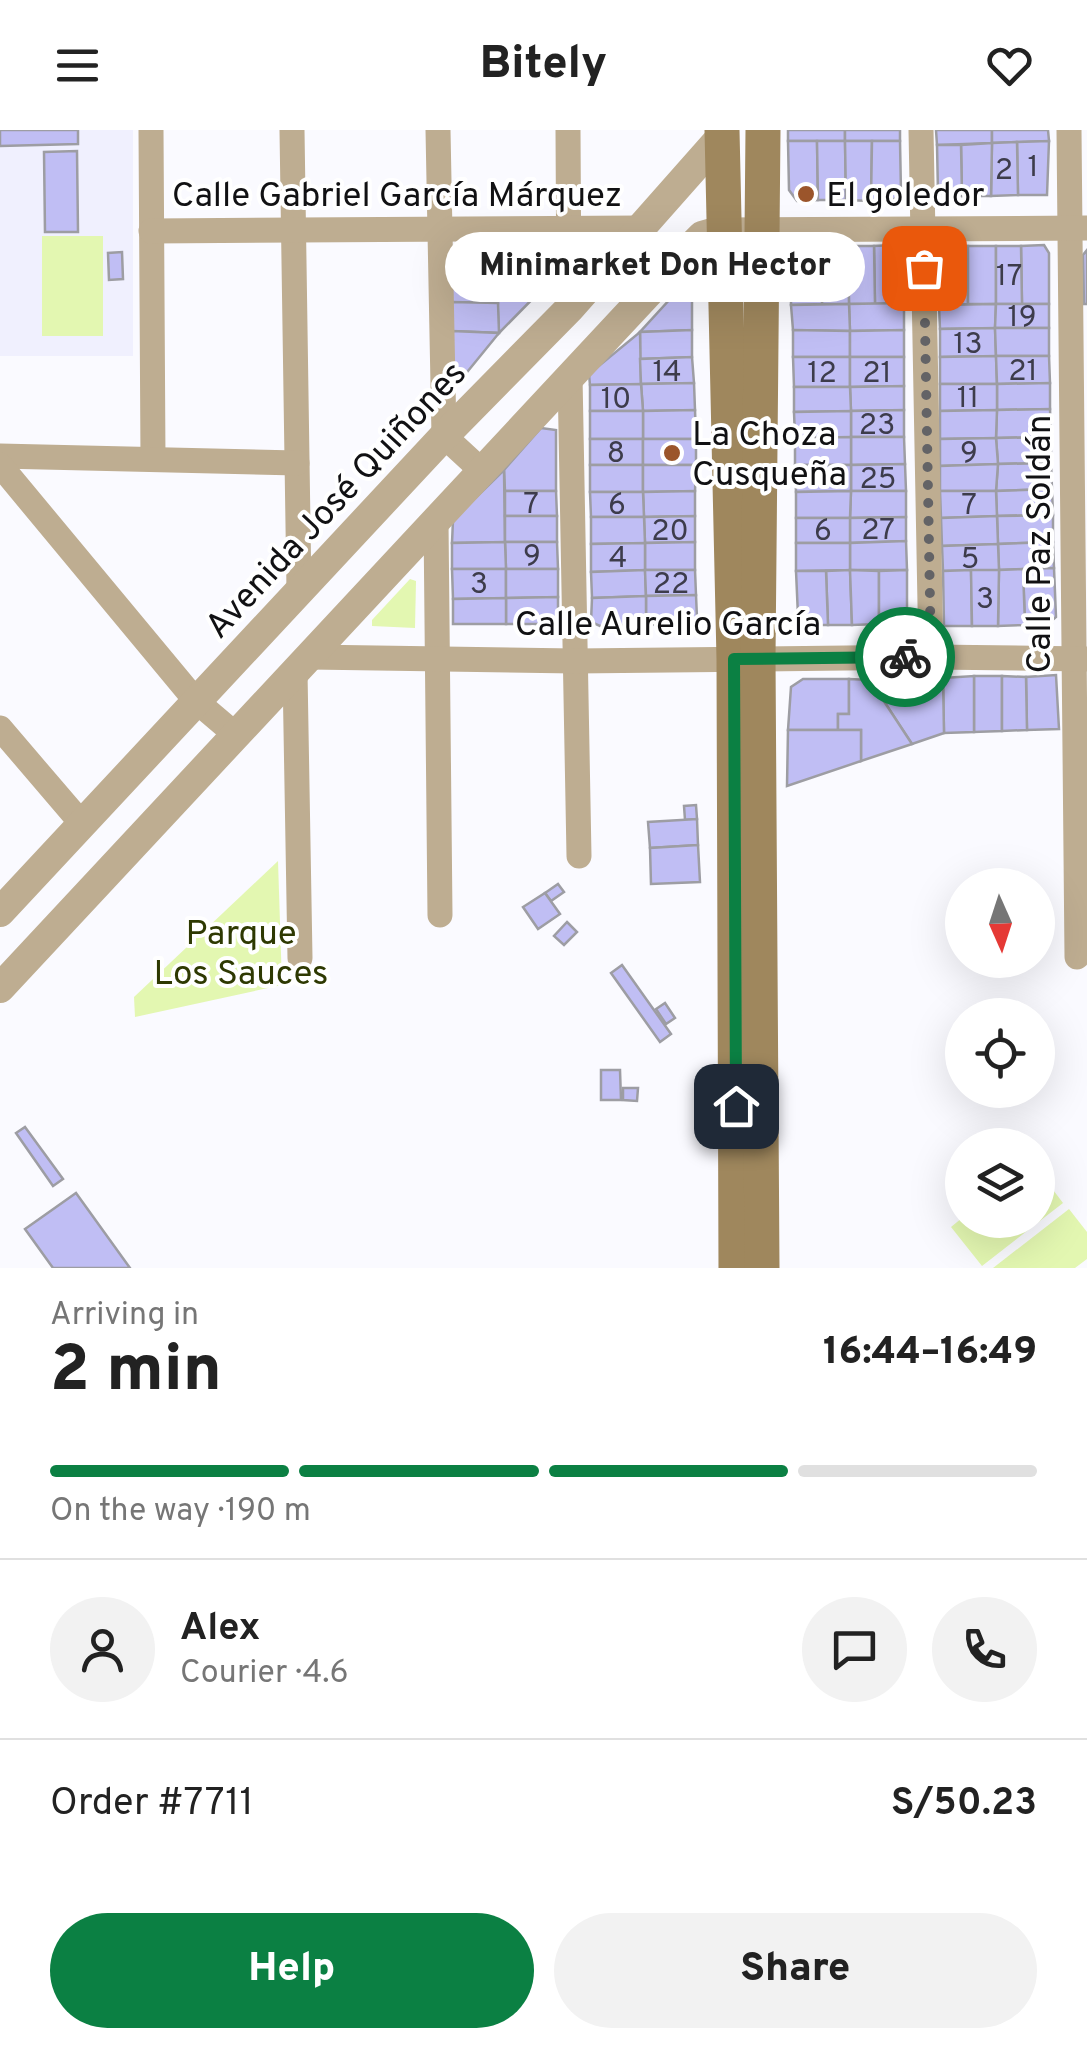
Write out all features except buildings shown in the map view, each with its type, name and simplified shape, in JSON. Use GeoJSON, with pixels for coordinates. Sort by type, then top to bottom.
{"type":"FeatureCollection","features":[{"type":"Feature","properties":{"kind":"main road"},"geometry":{"type":"LineString","coordinates":[[762,1268],[749,1206],[746,658],[764,231],[763,130]]}},
{"type":"Feature","properties":{"kind":"main road"},"geometry":{"type":"LineString","coordinates":[[722,133],[723,230],[746,658]]}},
{"type":"Feature","properties":{"kind":"main road"},"geometry":{"type":"LineString","coordinates":[[736,1268],[749,1206]]}},
{"type":"Feature","properties":{"kind":"street"},"geometry":{"type":"LineString","coordinates":[[151,130],[152,458]]}},
{"type":"Feature","properties":{"kind":"street"},"geometry":{"type":"LineString","coordinates":[[292,130],[299,592]]}},
{"type":"Feature","properties":{"kind":"street"},"geometry":{"type":"LineString","coordinates":[[438,130],[444,436],[482,471]]}},
{"type":"Feature","properties":{"kind":"street"},"geometry":{"type":"LineString","coordinates":[[568,130],[569,309]]}},
{"type":"Feature","properties":{"kind":"street"},"geometry":{"type":"LineString","coordinates":[[921,130],[931,657]]}},
{"type":"Feature","properties":{"kind":"street","name":"Calle Paz Soldán"},"geometry":{"type":"LineString","coordinates":[[1069,130],[1079,228],[1076,958]]}},
{"type":"Feature","properties":{"kind":"street","name":"Avenida José Quiñones"},"geometry":{"type":"LineString","coordinates":[[0,912],[444,436],[569,309],[722,133]]}},
{"type":"Feature","properties":{"kind":"street","name":"Calle Gabriel García Márquez"},"geometry":{"type":"LineString","coordinates":[[151,231],[643,228]]}},
{"type":"Feature","properties":{"kind":"street"},"geometry":{"type":"LineString","coordinates":[[0,988],[702,236],[723,230],[1079,228]]}},
{"type":"Feature","properties":{"kind":"street"},"geometry":{"type":"LineString","coordinates":[[570,376],[579,856]]}},
{"type":"Feature","properties":{"kind":"street"},"geometry":{"type":"LineString","coordinates":[[0,456],[297,463]]}},
{"type":"Feature","properties":{"kind":"street"},"geometry":{"type":"LineString","coordinates":[[0,464],[196,701],[236,736]]}},
{"type":"Feature","properties":{"kind":"street"},"geometry":{"type":"LineString","coordinates":[[436,522],[440,916]]}},
{"type":"Feature","properties":{"kind":"street","name":"Calle Aurelio García"},"geometry":{"type":"LineString","coordinates":[[302,664],[436,658],[1080,659]]}},
{"type":"Feature","properties":{"kind":"street"},"geometry":{"type":"LineString","coordinates":[[300,958],[302,664]]}},
{"type":"Feature","properties":{"kind":"street"},"geometry":{"type":"LineString","coordinates":[[0,728],[83,824]]}},
{"type":"Feature","properties":{"kind":"shaded area"},"geometry":{"type":"Polygon","coordinates":[[[0,130],[133,130],[133,356],[0,356],[0,130]]]}},
{"type":"Feature","properties":{"kind":"green space"},"geometry":{"type":"Polygon","coordinates":[[[42,236],[103,236],[103,336],[42,336],[42,236]]]}},
{"type":"Feature","properties":{"kind":"green space"},"geometry":{"type":"Polygon","coordinates":[[[410,579],[416,581],[415,628],[372,626],[372,620],[410,579]]]}},
{"type":"Feature","properties":{"kind":"green space","name":"Parque Los Sauces"},"geometry":{"type":"Polygon","coordinates":[[[278,861],[282,985],[135,1017],[134,997],[278,861]]]}},
{"type":"Feature","properties":{"kind":"green space"},"geometry":{"type":"Polygon","coordinates":[[[1055,1192],[1063,1203],[1055,1209],[1055,1192]]]}},
{"type":"Feature","properties":{"kind":"green space"},"geometry":{"type":"Polygon","coordinates":[[[1069,1209],[1087,1232],[1087,1259],[1075,1268],[993,1268],[1032,1238],[1055,1238],[1055,1220],[1069,1209]]]}},
{"type":"Feature","properties":{"kind":"green space"},"geometry":{"type":"Polygon","coordinates":[[[960,1238],[1018,1238],[982,1266],[960,1238]]]}},
{"type":"Feature","properties":{"kind":"way so far"},"geometry":{"type":"LineString","coordinates":[[905,657],[931,657],[924,268]]}},
{"type":"Feature","properties":{"kind":"place","name":"El goledor"},"geometry":{"type":"Point","coordinates":[806,194]}},
{"type":"Feature","properties":{"kind":"place","name":"Minimarket Don Hector"},"geometry":{"type":"Point","coordinates":[924,268]}},
{"type":"Feature","properties":{"kind":"place","name":"La Choza Cusqueña"},"geometry":{"type":"Point","coordinates":[672,453]}},
{"type":"Feature","properties":{"kind":"route"},"geometry":{"type":"LineString","coordinates":[[736,1106],[734,659],[905,657]]}}]}
